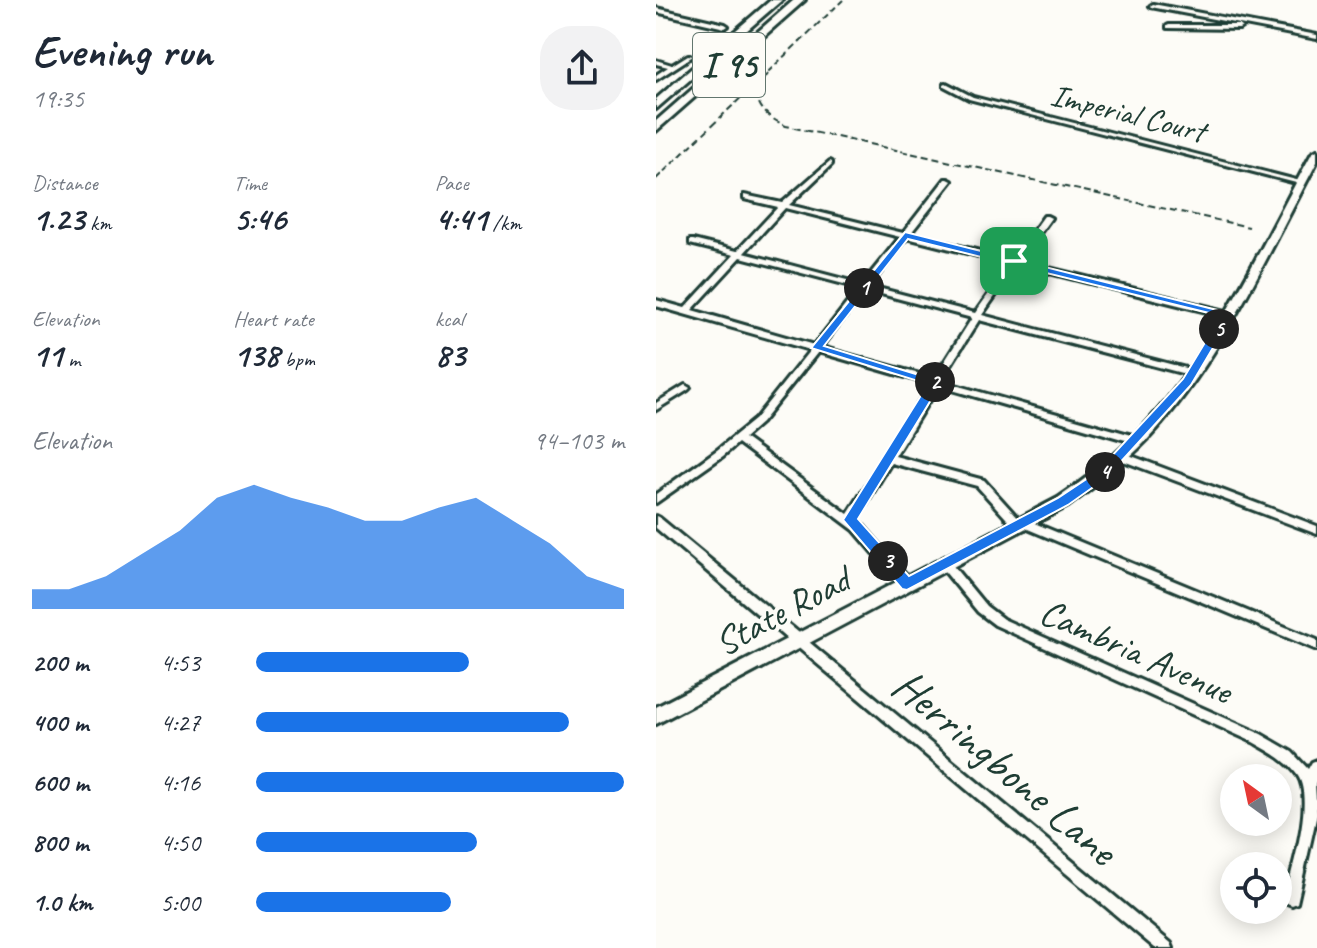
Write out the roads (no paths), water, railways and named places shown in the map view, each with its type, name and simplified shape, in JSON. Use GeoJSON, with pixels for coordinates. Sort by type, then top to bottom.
{"type":"FeatureCollection","features":[{"type":"Feature","properties":{"kind":"highway","name":"I 95"},"geometry":{"type":"LineString","coordinates":[[656,105],[777,0]]}},
{"type":"Feature","properties":{"kind":"highway","name":"I 95"},"geometry":{"type":"LineString","coordinates":[[656,127],[800,0]]}},
{"type":"Feature","properties":{"kind":"highway"},"geometry":{"type":"LineString","coordinates":[[656,112],[736,41],[748,25]]}},
{"type":"Feature","properties":{"kind":"main road","name":"State Road"},"geometry":{"type":"LineString","coordinates":[[656,716],[1078,493],[1121,456],[1193,373],[1317,153]]}},
{"type":"Feature","properties":{"kind":"street"},"geometry":{"type":"LineString","coordinates":[[1153,6],[1317,37]]}},
{"type":"Feature","properties":{"kind":"street"},"geometry":{"type":"LineString","coordinates":[[656,10],[725,26]]}},
{"type":"Feature","properties":{"kind":"street"},"geometry":{"type":"LineString","coordinates":[[1169,27],[1257,26]]}},
{"type":"Feature","properties":{"kind":"street"},"geometry":{"type":"LineString","coordinates":[[656,78],[690,56]]}},
{"type":"Feature","properties":{"kind":"street"},"geometry":{"type":"LineString","coordinates":[[656,62],[674,67]]}},
{"type":"Feature","properties":{"kind":"street","name":"Imperial Court"},"geometry":{"type":"LineString","coordinates":[[946,85],[971,98],[1300,182]]}},
{"type":"Feature","properties":{"kind":"street"},"geometry":{"type":"LineString","coordinates":[[687,311],[783,206],[830,163]]}},
{"type":"Feature","properties":{"kind":"street"},"geometry":{"type":"LineString","coordinates":[[656,499],[739,439],[758,421],[948,181]]}},
{"type":"Feature","properties":{"kind":"street"},"geometry":{"type":"LineString","coordinates":[[747,197],[1227,314]]}},
{"type":"Feature","properties":{"kind":"street"},"geometry":{"type":"LineString","coordinates":[[850,520],[976,318],[1047,218]]}},
{"type":"Feature","properties":{"kind":"street"},"geometry":{"type":"LineString","coordinates":[[693,242],[1193,373]]}},
{"type":"Feature","properties":{"kind":"street"},"geometry":{"type":"LineString","coordinates":[[656,303],[1136,439]]}},
{"type":"Feature","properties":{"kind":"street"},"geometry":{"type":"LineString","coordinates":[[656,407],[685,388]]}},
{"type":"Feature","properties":{"kind":"street"},"geometry":{"type":"LineString","coordinates":[[739,439],[850,520],[877,546],[907,584]]}},
{"type":"Feature","properties":{"kind":"street"},"geometry":{"type":"LineString","coordinates":[[1121,456],[1317,530]]}},
{"type":"Feature","properties":{"kind":"street"},"geometry":{"type":"LineString","coordinates":[[887,458],[980,483],[1021,524],[1317,645]]}},
{"type":"Feature","properties":{"kind":"street"},"geometry":{"type":"LineString","coordinates":[[656,521],[799,641]]}},
{"type":"Feature","properties":{"kind":"street","name":"Cambria Avenue"},"geometry":{"type":"LineString","coordinates":[[945,564],[982,609],[999,622],[1257,738],[1295,762],[1308,783]]}},
{"type":"Feature","properties":{"kind":"street","name":"Herringbone Lane"},"geometry":{"type":"LineString","coordinates":[[799,641],[1166,948]]}},
{"type":"Feature","properties":{"kind":"street"},"geometry":{"type":"LineString","coordinates":[[1292,898],[1311,811],[1308,783],[1317,766]]}},
{"type":"Feature","properties":{"kind":"railway"},"geometry":{"type":"LineString","coordinates":[[656,179],[843,0]]}},
{"type":"Feature","properties":{"kind":"railway"},"geometry":{"type":"LineString","coordinates":[[767,74],[756,90],[759,103],[769,116],[786,126],[1249,227]]}}]}
